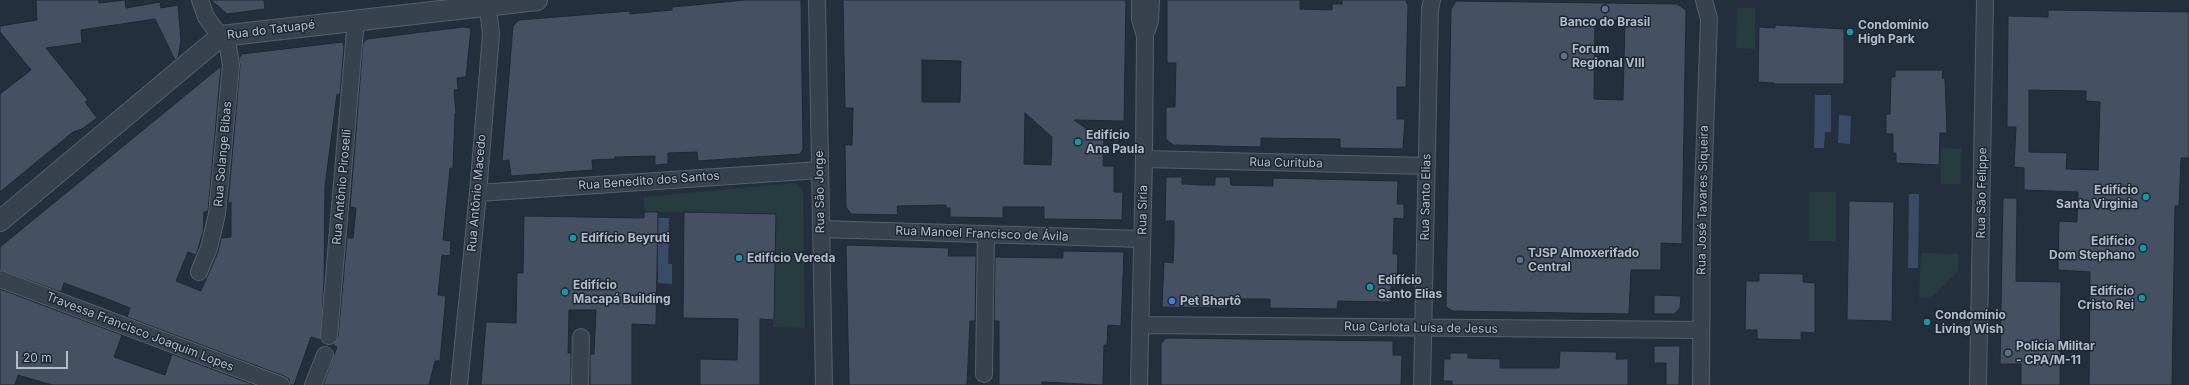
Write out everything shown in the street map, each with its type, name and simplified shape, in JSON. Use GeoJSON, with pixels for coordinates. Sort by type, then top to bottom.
{"type":"FeatureCollection","features":[{"type":"Feature","properties":{"kind":"street","name":"Rua Solange Bibas"},"geometry":{"type":"LineString","coordinates":[[199,272],[209,248],[217,214],[231,65],[228,47],[206,17],[200,0]]}},
{"type":"Feature","properties":{"kind":"street","name":"Rua do Tatuapé"},"geometry":{"type":"LineString","coordinates":[[0,221],[221,36],[355,29],[487,2],[537,0]]}},
{"type":"Feature","properties":{"kind":"street","name":"Rua São Jorge"},"geometry":{"type":"LineString","coordinates":[[817,0],[824,385]]}},
{"type":"Feature","properties":{"kind":"street","name":"Rua Síria"},"geometry":{"type":"LineString","coordinates":[[1139,385],[1145,36],[1140,19],[1140,0]]}},
{"type":"Feature","properties":{"kind":"street","name":"Rua Síria"},"geometry":{"type":"LineString","coordinates":[[1145,36],[1150,21],[1151,0]]}},
{"type":"Feature","properties":{"kind":"street","name":"Rua São Felippe"},"geometry":{"type":"LineString","coordinates":[[1978,385],[1984,0]]}},
{"type":"Feature","properties":{"kind":"street","name":"Rua Antônio Macedo"},"geometry":{"type":"LineString","coordinates":[[459,385],[478,193],[490,34],[487,2]]}},
{"type":"Feature","properties":{"kind":"street","name":"Rua Santo Elias"},"geometry":{"type":"LineString","coordinates":[[1422,385],[1430,3]]}},
{"type":"Feature","properties":{"kind":"street","name":"Rua José Tavares Siqueira"},"geometry":{"type":"LineString","coordinates":[[1701,385],[1702,221],[1709,5]]}},
{"type":"Feature","properties":{"kind":"street","name":"Rua Antônio Piroselli"},"geometry":{"type":"LineString","coordinates":[[329,336],[355,29]]}},
{"type":"Feature","properties":{"kind":"street","name":"Rua Curituba"},"geometry":{"type":"LineString","coordinates":[[1144,159],[1427,166]]}},
{"type":"Feature","properties":{"kind":"street","name":"Rua Benedito dos Santos"},"geometry":{"type":"LineString","coordinates":[[478,193],[820,170]]}},
{"type":"Feature","properties":{"kind":"street","name":"Rua Manoel Francisco de Ávila"},"geometry":{"type":"LineString","coordinates":[[822,229],[1142,239]]}},
{"type":"Feature","properties":{"kind":"street"},"geometry":{"type":"LineString","coordinates":[[984,374],[986,234]]}},
{"type":"Feature","properties":{"kind":"street","name":"Travessa Francisco Joaquim Lopes"},"geometry":{"type":"LineString","coordinates":[[0,279],[281,385]]}},
{"type":"Feature","properties":{"kind":"street","name":"Rua Carlota Luísa de Jesus"},"geometry":{"type":"LineString","coordinates":[[1140,325],[1701,330]]}},
{"type":"Feature","properties":{"kind":"street"},"geometry":{"type":"LineString","coordinates":[[580,337],[580,385]]}},
{"type":"Feature","properties":{"kind":"street"},"geometry":{"type":"LineString","coordinates":[[313,385],[325,355]]}},
{"type":"Feature","properties":{"kind":"green space"},"geometry":{"type":"Polygon","coordinates":[[[1737,8],[1755,8],[1755,49],[1736,48],[1737,8]]]}},
{"type":"Feature","properties":{"kind":"green space"},"geometry":{"type":"Polygon","coordinates":[[[1941,148],[1961,149],[1961,184],[1941,184],[1941,148]]]}},
{"type":"Feature","properties":{"kind":"green space"},"geometry":{"type":"Polygon","coordinates":[[[795,183],[803,190],[805,328],[773,327],[775,214],[651,212],[650,276],[644,268],[644,197],[795,183]]]}},
{"type":"Feature","properties":{"kind":"green space"},"geometry":{"type":"Polygon","coordinates":[[[1809,192],[1836,192],[1836,241],[1809,241],[1809,192]]]}},
{"type":"Feature","properties":{"kind":"green space"},"geometry":{"type":"Polygon","coordinates":[[[1921,253],[1959,254],[1958,271],[1931,298],[1919,298],[1921,253]]]}},
{"type":"Feature","properties":{"kind":"water"},"geometry":{"type":"Polygon","coordinates":[[[1815,95],[1831,95],[1831,132],[1825,132],[1824,148],[1814,148],[1815,95]]]}},
{"type":"Feature","properties":{"kind":"water"},"geometry":{"type":"Polygon","coordinates":[[[1839,115],[1851,116],[1850,144],[1838,143],[1839,115]]]}},
{"type":"Feature","properties":{"kind":"water"},"geometry":{"type":"Polygon","coordinates":[[[1909,194],[1919,194],[1918,268],[1908,268],[1909,194]]]}},
{"type":"Feature","properties":{"kind":"water"},"geometry":{"type":"Polygon","coordinates":[[[654,218],[669,218],[668,264],[672,264],[672,284],[658,283],[658,244],[654,244],[654,218]]]}},
{"type":"Feature","properties":{"kind":"building"},"geometry":{"type":"Polygon","coordinates":[[[36,0],[99,0],[99,3],[125,0],[126,8],[160,2],[161,8],[178,5],[181,41],[178,57],[175,60],[155,19],[81,30],[82,43],[46,48],[88,100],[85,102],[97,118],[82,129],[73,132],[0,192],[0,94],[31,70],[0,32],[0,26],[37,20],[36,0]]]}},
{"type":"Feature","properties":{"kind":"building"},"geometry":{"type":"Polygon","coordinates":[[[211,0],[264,0],[265,9],[227,14],[211,0]]]}},
{"type":"Feature","properties":{"kind":"building"},"geometry":{"type":"Polygon","coordinates":[[[745,0],[801,0],[803,149],[800,154],[698,161],[697,152],[668,153],[668,164],[655,165],[655,156],[615,157],[615,159],[592,160],[593,170],[511,176],[509,160],[502,161],[513,26],[519,20],[630,11],[630,14],[672,10],[672,7],[745,0]]]}},
{"type":"Feature","properties":{"kind":"building"},"geometry":{"type":"Polygon","coordinates":[[[843,0],[1126,0],[1124,121],[1074,120],[1104,141],[1103,166],[1114,166],[1114,192],[1123,192],[1122,220],[1044,219],[1044,207],[1003,207],[1003,218],[950,217],[950,208],[946,208],[946,205],[897,206],[898,215],[851,214],[846,207],[845,145],[852,145],[853,108],[845,108],[843,0]],[[922,60],[922,102],[960,102],[961,61],[922,60]],[[1025,113],[1024,164],[1051,165],[1052,137],[1025,113]]]}},
{"type":"Feature","properties":{"kind":"building"},"geometry":{"type":"Polygon","coordinates":[[[1167,0],[1300,0],[1300,9],[1332,10],[1332,4],[1342,4],[1342,0],[1406,0],[1408,6],[1406,87],[1397,87],[1397,119],[1405,119],[1403,149],[1340,148],[1340,139],[1261,138],[1261,147],[1173,145],[1166,139],[1166,107],[1175,107],[1176,63],[1167,63],[1167,0]]]}},
{"type":"Feature","properties":{"kind":"building"},"geometry":{"type":"Polygon","coordinates":[[[1456,1],[1677,4],[1686,10],[1682,244],[1661,243],[1661,270],[1631,270],[1629,314],[1453,311],[1446,307],[1451,9],[1456,1]],[[1595,20],[1594,99],[1623,100],[1625,20],[1595,20]]]}},
{"type":"Feature","properties":{"kind":"building"},"geometry":{"type":"Polygon","coordinates":[[[2048,10],[2189,12],[2189,158],[2181,158],[2179,206],[2175,206],[2172,385],[2089,385],[2090,272],[2058,270],[2059,221],[2077,222],[2078,192],[2024,190],[2024,168],[2014,167],[2016,127],[2007,127],[2008,16],[2048,17],[2048,10]],[[2029,90],[2029,152],[2067,153],[2066,169],[2098,170],[2100,102],[2086,101],[2086,91],[2029,90]]]}},
{"type":"Feature","properties":{"kind":"building"},"geometry":{"type":"Polygon","coordinates":[[[1775,25],[1844,29],[1844,84],[1774,84],[1758,82],[1759,27],[1775,28],[1775,25]]]}},
{"type":"Feature","properties":{"kind":"building"},"geometry":{"type":"Polygon","coordinates":[[[463,27],[471,28],[466,77],[457,78],[458,89],[454,90],[456,114],[453,168],[450,168],[443,240],[451,241],[450,256],[442,255],[438,295],[446,296],[440,361],[435,361],[429,385],[323,385],[337,347],[333,345],[338,337],[347,238],[353,238],[356,208],[350,207],[363,43],[367,39],[463,27]]]}},
{"type":"Feature","properties":{"kind":"building"},"geometry":{"type":"Polygon","coordinates":[[[342,42],[344,46],[340,95],[337,94],[325,186],[324,278],[321,340],[311,337],[294,385],[290,385],[289,379],[284,376],[127,317],[130,308],[105,298],[64,283],[61,292],[0,270],[0,247],[221,67],[208,211],[204,212],[203,232],[196,255],[188,252],[176,281],[201,291],[218,252],[221,238],[231,237],[231,202],[228,204],[240,66],[239,58],[242,54],[342,42]]]}},
{"type":"Feature","properties":{"kind":"building"},"geometry":{"type":"Polygon","coordinates":[[[1895,70],[1943,70],[1942,78],[1945,79],[1947,133],[1940,133],[1939,165],[1896,163],[1896,153],[1893,153],[1893,134],[1886,134],[1886,114],[1890,114],[1891,77],[1895,77],[1895,70]]]}},
{"type":"Feature","properties":{"kind":"building"},"geometry":{"type":"Polygon","coordinates":[[[1166,177],[1182,177],[1182,184],[1201,185],[1215,185],[1215,177],[1230,177],[1231,185],[1273,186],[1273,178],[1398,181],[1397,204],[1404,204],[1404,219],[1394,218],[1393,254],[1398,254],[1397,286],[1391,286],[1391,302],[1338,301],[1337,309],[1270,308],[1270,299],[1228,299],[1228,308],[1162,307],[1164,262],[1173,263],[1174,242],[1174,221],[1165,221],[1166,177]]]}},
{"type":"Feature","properties":{"kind":"building"},"geometry":{"type":"Polygon","coordinates":[[[2003,198],[2017,198],[2016,281],[2061,282],[2060,385],[2021,385],[2021,364],[2000,364],[2003,198]]]}},
{"type":"Feature","properties":{"kind":"building"},"geometry":{"type":"Polygon","coordinates":[[[1849,201],[1894,202],[1892,321],[1847,320],[1849,201]]]}},
{"type":"Feature","properties":{"kind":"building"},"geometry":{"type":"Polygon","coordinates":[[[644,212],[658,212],[656,325],[632,324],[632,385],[590,385],[590,354],[594,354],[596,310],[569,310],[568,353],[571,353],[571,385],[481,385],[486,322],[516,323],[517,273],[523,273],[524,216],[644,218],[644,212]]]}},
{"type":"Feature","properties":{"kind":"building"},"geometry":{"type":"Polygon","coordinates":[[[684,212],[776,214],[774,320],[760,319],[760,385],[700,385],[700,359],[737,360],[738,319],[683,318],[684,212]]]}},
{"type":"Feature","properties":{"kind":"building"},"geometry":{"type":"Polygon","coordinates":[[[846,245],[949,248],[948,256],[976,256],[975,321],[970,321],[967,385],[849,385],[846,245]]]}},
{"type":"Feature","properties":{"kind":"building"},"geometry":{"type":"Polygon","coordinates":[[[1063,251],[1124,252],[1121,326],[1108,325],[1107,345],[1104,345],[1103,385],[1042,382],[1042,385],[999,385],[999,321],[994,321],[995,257],[1063,258],[1063,251]]]}},
{"type":"Feature","properties":{"kind":"building"},"geometry":{"type":"Polygon","coordinates":[[[1759,273],[1803,274],[1803,282],[1815,283],[1815,333],[1801,332],[1801,340],[1757,339],[1757,330],[1745,330],[1746,281],[1759,281],[1759,273]]]}},
{"type":"Feature","properties":{"kind":"building"},"geometry":{"type":"Polygon","coordinates":[[[0,289],[122,335],[114,357],[165,375],[172,354],[254,385],[52,385],[18,375],[15,385],[0,385],[0,289]]]}},
{"type":"Feature","properties":{"kind":"building"},"geometry":{"type":"Polygon","coordinates":[[[1654,295],[1681,296],[1680,308],[1674,314],[1654,314],[1654,295]]]}},
{"type":"Feature","properties":{"kind":"building"},"geometry":{"type":"Polygon","coordinates":[[[1166,338],[1393,341],[1393,355],[1402,355],[1401,385],[1161,385],[1161,344],[1166,338]]]}},
{"type":"Feature","properties":{"kind":"building"},"geometry":{"type":"Polygon","coordinates":[[[1654,346],[1680,346],[1679,385],[1666,385],[1666,363],[1654,363],[1654,346]]]}},
{"type":"Feature","properties":{"kind":"building"},"geometry":{"type":"Polygon","coordinates":[[[1560,351],[1617,352],[1616,359],[1628,359],[1628,385],[1452,385],[1452,381],[1443,381],[1444,359],[1450,359],[1450,353],[1468,353],[1468,358],[1500,359],[1500,368],[1559,368],[1560,351]]]}},
{"type":"Feature","properties":{"kind":"place","name":"Banco do Brasil"},"geometry":{"type":"Point","coordinates":[1605,9]}},
{"type":"Feature","properties":{"kind":"place","name":"Condomínio High Park"},"geometry":{"type":"Point","coordinates":[1850,32]}},
{"type":"Feature","properties":{"kind":"place","name":"Forum Regional VIII"},"geometry":{"type":"Point","coordinates":[1564,56]}},
{"type":"Feature","properties":{"kind":"place","name":"Edifício Ana Paula"},"geometry":{"type":"Point","coordinates":[1078,142]}},
{"type":"Feature","properties":{"kind":"place","name":"Edifício Santa Virginia"},"geometry":{"type":"Point","coordinates":[2146,197]}},
{"type":"Feature","properties":{"kind":"place","name":"Edifício Beyruti"},"geometry":{"type":"Point","coordinates":[573,238]}},
{"type":"Feature","properties":{"kind":"place","name":"Edifício Dom Stephano"},"geometry":{"type":"Point","coordinates":[2143,248]}},
{"type":"Feature","properties":{"kind":"place","name":"Edifício Vereda"},"geometry":{"type":"Point","coordinates":[739,258]}},
{"type":"Feature","properties":{"kind":"place","name":"TJSP Almoxerifado Central"},"geometry":{"type":"Point","coordinates":[1520,260]}},
{"type":"Feature","properties":{"kind":"place","name":"Edifício Santo Elias"},"geometry":{"type":"Point","coordinates":[1370,287]}},
{"type":"Feature","properties":{"kind":"place","name":"Edifício Macapá Building"},"geometry":{"type":"Point","coordinates":[565,292]}},
{"type":"Feature","properties":{"kind":"place","name":"Edifício Cristo Rei"},"geometry":{"type":"Point","coordinates":[2142,298]}},
{"type":"Feature","properties":{"kind":"place","name":"Pet Bhartô"},"geometry":{"type":"Point","coordinates":[1172,301]}},
{"type":"Feature","properties":{"kind":"place","name":"Condomínio Living Wish"},"geometry":{"type":"Point","coordinates":[1927,322]}},
{"type":"Feature","properties":{"kind":"place","name":"Polícia Militar - CPA/M-11"},"geometry":{"type":"Point","coordinates":[2008,353]}}]}
